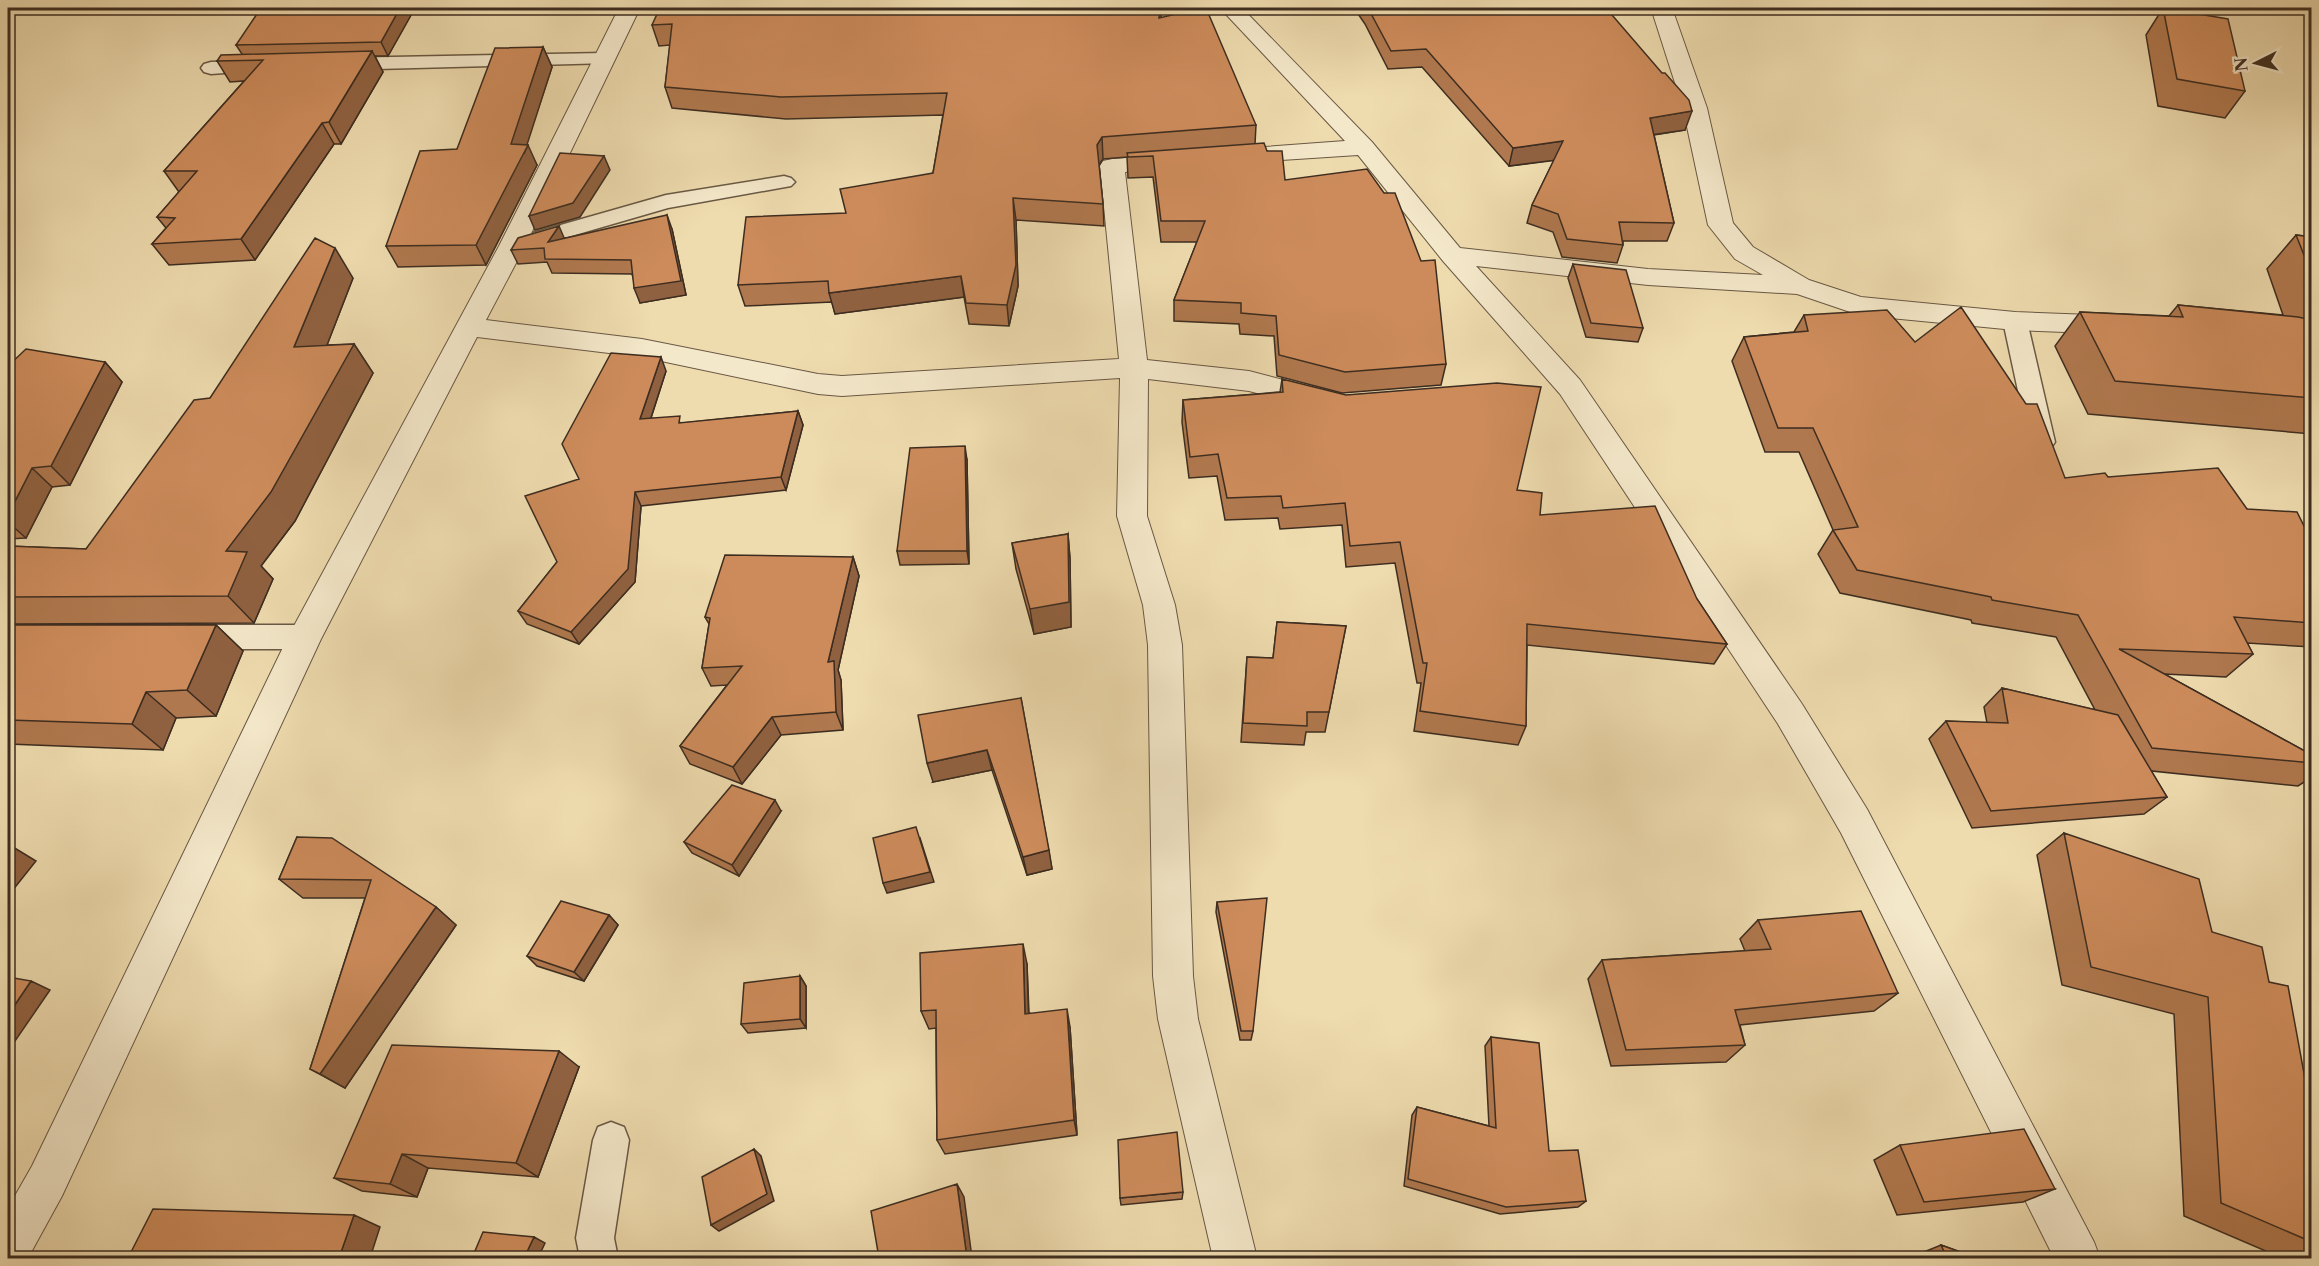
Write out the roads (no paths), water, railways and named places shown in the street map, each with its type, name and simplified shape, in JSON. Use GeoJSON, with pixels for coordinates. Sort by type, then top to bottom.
{"type":"FeatureCollection","features":[{"type":"Feature","properties":{"kind":"street"},"geometry":{"type":"LineString","coordinates":[[1231,8],[1365,147],[1452,255],[1570,387],[1790,714],[1854,821],[2078,1258]]}},
{"type":"Feature","properties":{"kind":"street"},"geometry":{"type":"LineString","coordinates":[[1662,8],[1695,108],[1721,225],[1744,253],[1800,286],[1859,306],[2015,321],[2143,327]]}},
{"type":"Feature","properties":{"kind":"street"},"geometry":{"type":"LineString","coordinates":[[8,1250],[47,1181],[305,637],[512,246],[604,59],[631,20]]}},
{"type":"Feature","properties":{"kind":"street"},"geometry":{"type":"LineString","coordinates":[[1235,1258],[1177,1008],[1173,976],[1165,645],[1159,605],[1132,516],[1134,368],[1112,166],[1365,147]]}},
{"type":"Feature","properties":{"kind":"street"},"geometry":{"type":"LineString","coordinates":[[1452,255],[1648,277],[1800,286]]}},
{"type":"Feature","properties":{"kind":"street"},"geometry":{"type":"LineString","coordinates":[[469,327],[642,348],[818,384],[842,386],[1134,368],[1249,381],[1342,405],[1353,404]]}},
{"type":"Feature","properties":{"kind":"street"},"geometry":{"type":"LineString","coordinates":[[1535,389],[1570,387]]}},
{"type":"Feature","properties":{"kind":"lane"},"geometry":{"type":"LineString","coordinates":[[315,65],[604,59]]}},
{"type":"Feature","properties":{"kind":"lane"},"geometry":{"type":"LineString","coordinates":[[211,68],[279,66]]}},
{"type":"Feature","properties":{"kind":"lane"},"geometry":{"type":"LineString","coordinates":[[512,246],[666,201],[784,182]]}},
{"type":"Feature","properties":{"kind":"lane"},"geometry":{"type":"LineString","coordinates":[[2015,321],[2047,462]]}},
{"type":"Feature","properties":{"kind":"lane"},"geometry":{"type":"LineString","coordinates":[[169,637],[305,637]]}},
{"type":"Feature","properties":{"kind":"lane"},"geometry":{"type":"LineString","coordinates":[[599,1258],[595,1238],[611,1140]]}}]}
